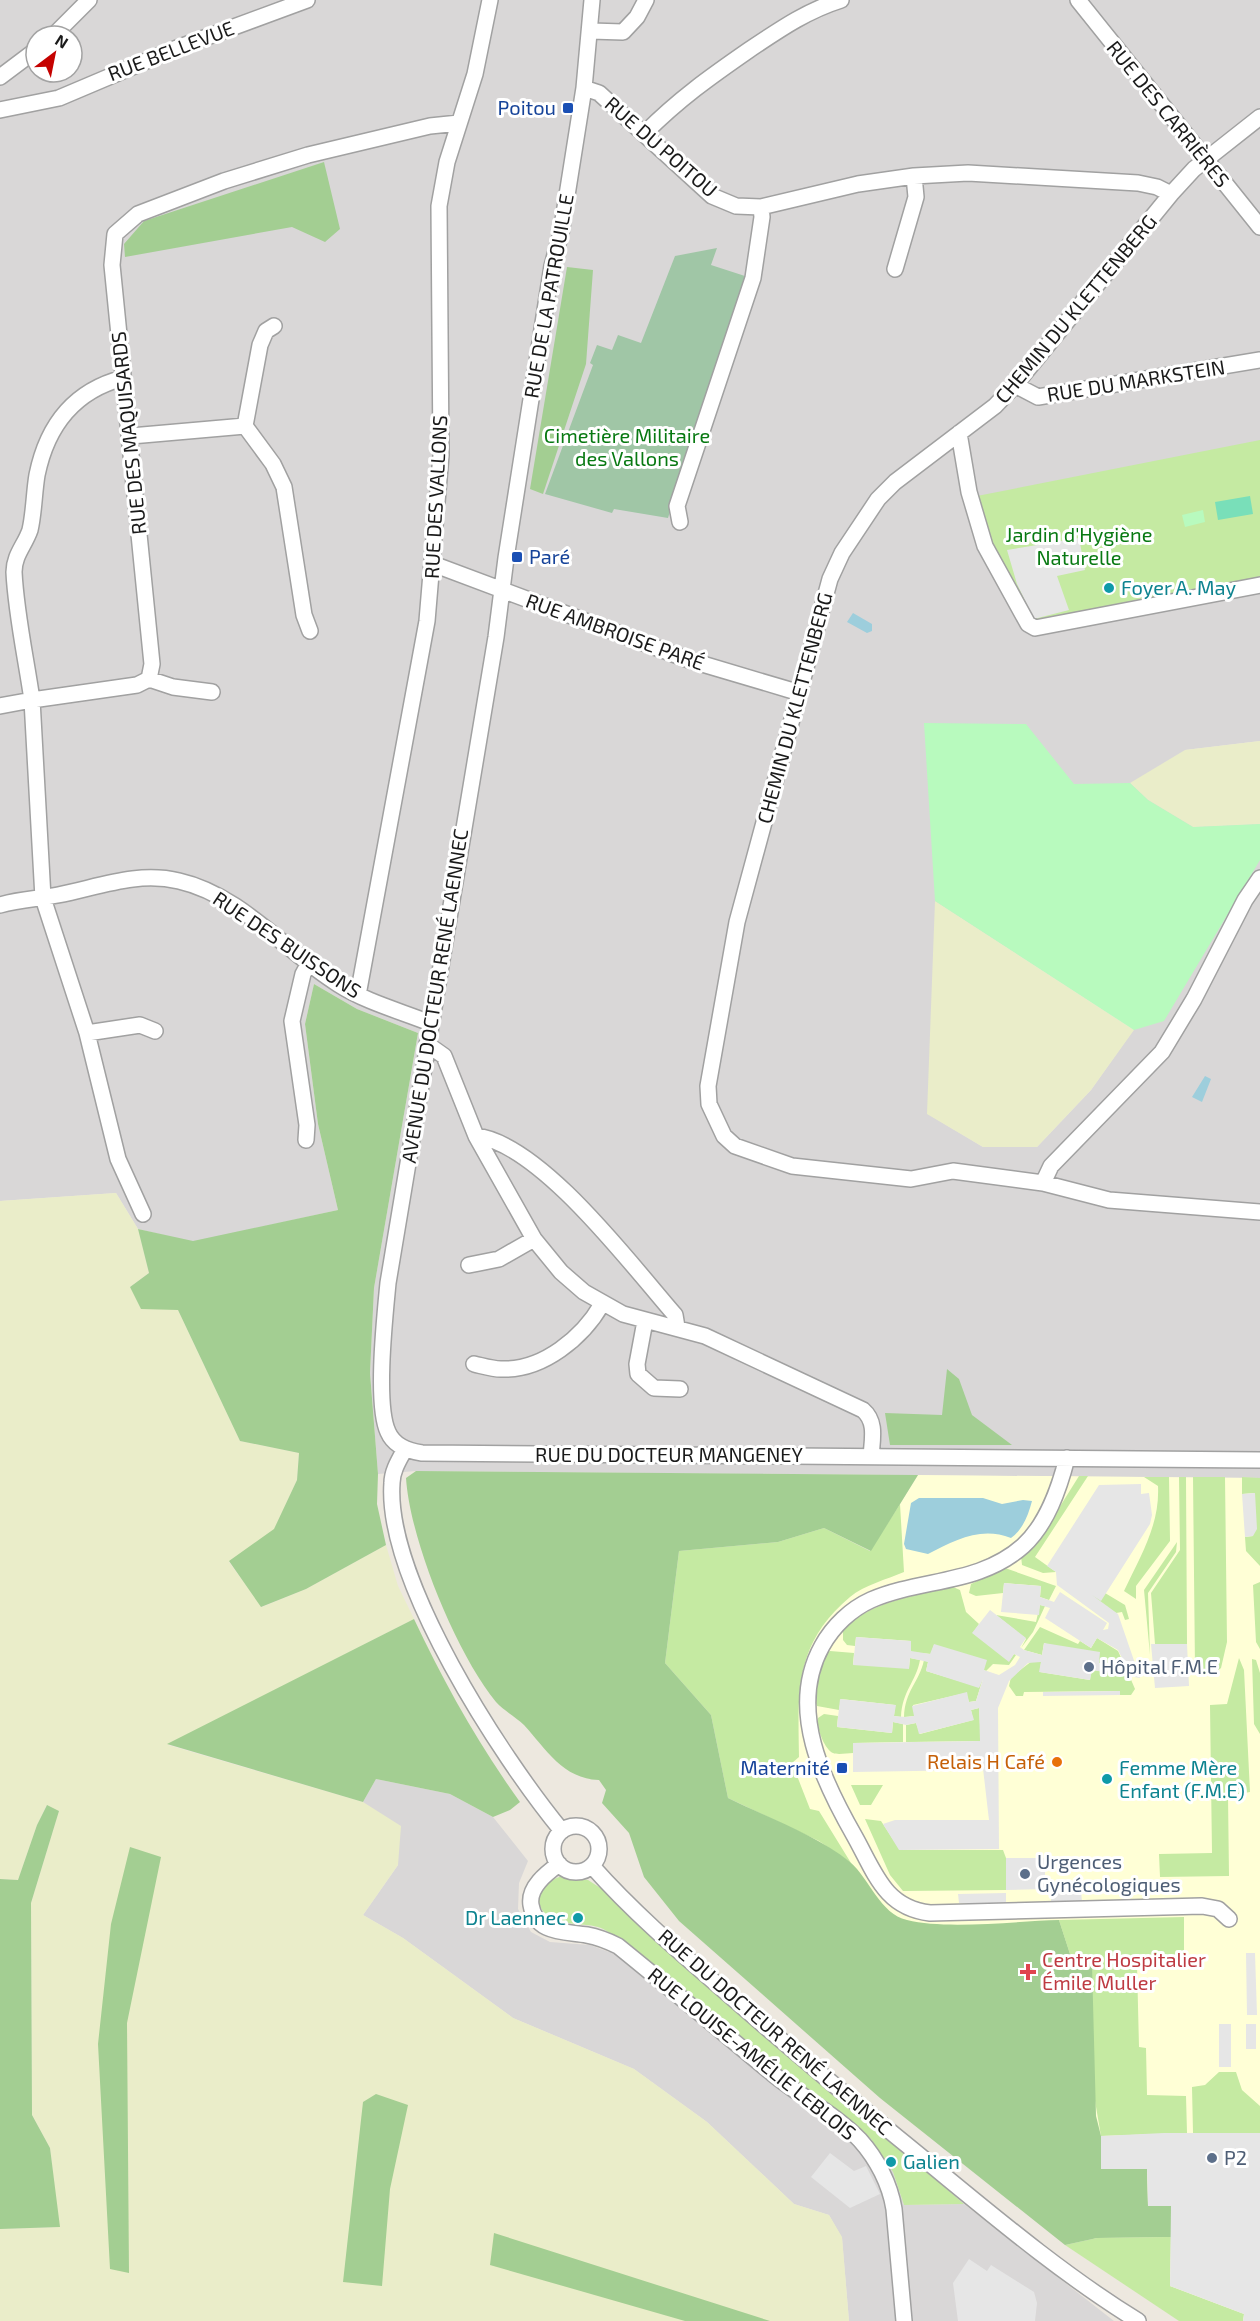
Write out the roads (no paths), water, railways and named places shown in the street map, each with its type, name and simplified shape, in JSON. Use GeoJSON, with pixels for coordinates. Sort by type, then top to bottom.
{"type":"FeatureCollection","features":[{"type":"Feature","properties":{"kind":"street"},"geometry":{"type":"LineString","coordinates":[[65,24],[89,0]]}},
{"type":"Feature","properties":{"kind":"street","name":"RUE BELLEVUE"},"geometry":{"type":"LineString","coordinates":[[0,110],[59,98],[177,48],[308,0]]}},
{"type":"Feature","properties":{"kind":"street","name":"RUE DES VALLONS"},"geometry":{"type":"LineString","coordinates":[[358,995],[427,621],[433,564],[441,455],[438,206],[459,123],[475,74],[490,0]]}},
{"type":"Feature","properties":{"kind":"street","name":"RUE DE LA PATROUILLE"},"geometry":{"type":"LineString","coordinates":[[502,591],[552,266],[561,233],[584,88],[591,32],[592,0]]}},
{"type":"Feature","properties":{"kind":"street"},"geometry":{"type":"LineString","coordinates":[[591,32],[623,32],[638,17],[646,0]]}},
{"type":"Feature","properties":{"kind":"street"},"geometry":{"type":"LineString","coordinates":[[645,133],[693,88],[812,4],[841,0]]}},
{"type":"Feature","properties":{"kind":"street","name":"RUE DES CARRIÈRES"},"geometry":{"type":"LineString","coordinates":[[1078,0],[1260,227]]}},
{"type":"Feature","properties":{"kind":"street"},"geometry":{"type":"LineString","coordinates":[[0,77],[24,59]]}},
{"type":"Feature","properties":{"kind":"street","name":"RUE DU POITOU"},"geometry":{"type":"LineString","coordinates":[[584,88],[599,93],[712,196],[736,206],[761,207],[858,183],[914,176],[968,173],[1138,183],[1157,187],[1171,194]]}},
{"type":"Feature","properties":{"kind":"street","name":"CHEMIN DU KLETTENBERG"},"geometry":{"type":"LineString","coordinates":[[1260,117],[1207,162],[1194,169],[1015,385],[995,406],[958,432],[878,499],[842,553],[830,579],[737,922],[726,970],[708,1086],[714,1118],[724,1136],[735,1146],[792,1166],[911,1179],[953,1171],[1044,1184],[1109,1200],[1260,1212]]}},
{"type":"Feature","properties":{"kind":"street","name":"RUE DES MAQUISARDS"},"geometry":{"type":"LineString","coordinates":[[149,679],[152,664],[123,378],[112,244],[115,234],[126,222],[138,214],[224,181],[308,155],[430,126],[459,123]]}},
{"type":"Feature","properties":{"kind":"street"},"geometry":{"type":"LineString","coordinates":[[895,269],[916,197],[914,176]]}},
{"type":"Feature","properties":{"kind":"street"},"geometry":{"type":"LineString","coordinates":[[681,522],[677,506],[753,278],[762,217],[761,207]]}},
{"type":"Feature","properties":{"kind":"street"},"geometry":{"type":"LineString","coordinates":[[274,326],[266,331],[260,345],[245,426],[273,464],[284,487],[304,615],[310,631]]}},
{"type":"Feature","properties":{"kind":"street","name":"RUE DU MARKSTEIN"},"geometry":{"type":"LineString","coordinates":[[1015,385],[1038,397],[1260,360]]}},
{"type":"Feature","properties":{"kind":"street"},"geometry":{"type":"LineString","coordinates":[[123,378],[100,384],[83,395],[62,416],[48,442],[38,473],[29,532],[18,554],[14,573],[32,700],[43,898],[87,1033],[118,1159],[143,1214]]}},
{"type":"Feature","properties":{"kind":"street"},"geometry":{"type":"LineString","coordinates":[[130,436],[245,426]]}},
{"type":"Feature","properties":{"kind":"street"},"geometry":{"type":"LineString","coordinates":[[958,432],[969,492],[985,546],[1028,624],[1035,628],[1260,585]]}},
{"type":"Feature","properties":{"kind":"street","name":"RUE AMBROISE PARÉ"},"geometry":{"type":"LineString","coordinates":[[433,564],[689,660],[800,693]]}},
{"type":"Feature","properties":{"kind":"street","name":"AVENUE DU DOCTEUR RENÉ LAENNEC"},"geometry":{"type":"LineString","coordinates":[[405,1449],[387,1431],[383,1402],[383,1337],[388,1282],[502,591]]}},
{"type":"Feature","properties":{"kind":"street"},"geometry":{"type":"LineString","coordinates":[[0,706],[137,685],[149,679],[173,687],[212,693]]}},
{"type":"Feature","properties":{"kind":"street","name":"RUE DES BUISSONS"},"geometry":{"type":"LineString","coordinates":[[0,905],[22,898],[43,898],[135,877],[177,880],[214,894],[250,917],[309,963],[358,995],[430,1023]]}},
{"type":"Feature","properties":{"kind":"street"},"geometry":{"type":"LineString","coordinates":[[1044,1184],[1051,1166],[1162,1052],[1194,999],[1245,900],[1260,878]]}},
{"type":"Feature","properties":{"kind":"street"},"geometry":{"type":"LineString","coordinates":[[306,1140],[307,1125],[292,1021],[303,974],[309,963]]}},
{"type":"Feature","properties":{"kind":"street"},"geometry":{"type":"LineString","coordinates":[[87,1033],[140,1025],[155,1031]]}},
{"type":"Feature","properties":{"kind":"street"},"geometry":{"type":"LineString","coordinates":[[427,1044],[444,1056],[476,1136],[534,1239],[561,1272],[602,1304],[645,1321],[677,1327],[705,1336],[863,1410],[871,1417],[873,1427],[871,1457]]}},
{"type":"Feature","properties":{"kind":"street"},"geometry":{"type":"LineString","coordinates":[[476,1136],[494,1138],[551,1176],[675,1315],[677,1327]]}},
{"type":"Feature","properties":{"kind":"street"},"geometry":{"type":"LineString","coordinates":[[469,1265],[499,1259],[534,1239]]}},
{"type":"Feature","properties":{"kind":"street"},"geometry":{"type":"LineString","coordinates":[[474,1364],[503,1370],[545,1358],[574,1340],[592,1320],[602,1304]]}},
{"type":"Feature","properties":{"kind":"street"},"geometry":{"type":"LineString","coordinates":[[645,1321],[637,1364],[638,1374],[654,1388],[680,1389]]}},
{"type":"Feature","properties":{"kind":"street"},"geometry":{"type":"LineString","coordinates":[[405,1449],[392,1476],[392,1495],[396,1531],[408,1573],[458,1676],[510,1761],[562,1831]]}},
{"type":"Feature","properties":{"kind":"street","name":"RUE DU DOCTEUR MANGENEY"},"geometry":{"type":"LineString","coordinates":[[405,1449],[422,1453],[1260,1460]]}},
{"type":"Feature","properties":{"kind":"street"},"geometry":{"type":"LineString","coordinates":[[1067,1458],[1059,1486],[1042,1522],[1023,1545],[1005,1559],[981,1572],[962,1578],[904,1590],[870,1600],[843,1618],[815,1659],[808,1687],[810,1725],[817,1758],[837,1804],[874,1873],[889,1895],[905,1907],[930,1913],[1184,1905],[1218,1909],[1229,1920]]}},
{"type":"Feature","properties":{"kind":"street"},"geometry":{"type":"LineString","coordinates":[[571,1826],[581,1826],[590,1830],[597,1838],[598,1857],[592,1866],[579,1872],[565,1869],[559,1864],[553,1847],[562,1831],[571,1826]]}},
{"type":"Feature","properties":{"kind":"street","name":"RUE LOUISE-AMÉLIE LEBLOIS"},"geometry":{"type":"LineString","coordinates":[[559,1864],[538,1882],[530,1899],[533,1915],[541,1925],[560,1933],[605,1939],[618,1946],[774,2075],[851,2133],[878,2164],[892,2196],[904,2321]]}},
{"type":"Feature","properties":{"kind":"street","name":"RUE DU DOCTEUR RENÉ LAENNEC"},"geometry":{"type":"LineString","coordinates":[[592,1866],[629,1904],[788,2047],[963,2191],[1133,2320]]}},
{"type":"Feature","properties":{"kind":"water"},"geometry":{"type":"Polygon","coordinates":[[[853,613],[872,624],[872,631],[867,633],[847,622],[853,613]]]}},
{"type":"Feature","properties":{"kind":"water"},"geometry":{"type":"Polygon","coordinates":[[[1205,1076],[1211,1079],[1202,1102],[1192,1097],[1205,1076]]]}},
{"type":"Feature","properties":{"kind":"water"},"geometry":{"type":"Polygon","coordinates":[[[919,1498],[983,1498],[1002,1504],[1023,1500],[1032,1501],[1019,1531],[1011,1538],[989,1533],[968,1536],[928,1554],[906,1549],[904,1544],[911,1503],[919,1498]]]}},
{"type":"Feature","properties":{"kind":"place","name":"Poitou"},"geometry":{"type":"Point","coordinates":[568,108]}},
{"type":"Feature","properties":{"kind":"place","name":"Paré"},"geometry":{"type":"Point","coordinates":[517,557]}},
{"type":"Feature","properties":{"kind":"place","name":"Foyer A. May"},"geometry":{"type":"Point","coordinates":[1109,588]}},
{"type":"Feature","properties":{"kind":"place","name":"Hôpital F.M.E"},"geometry":{"type":"Point","coordinates":[1089,1667]}},
{"type":"Feature","properties":{"kind":"place","name":"Relais H Café"},"geometry":{"type":"Point","coordinates":[1057,1762]}},
{"type":"Feature","properties":{"kind":"place","name":"Maternité"},"geometry":{"type":"Point","coordinates":[842,1768]}},
{"type":"Feature","properties":{"kind":"place","name":"Femme Mère Enfant (F.M.E)"},"geometry":{"type":"Point","coordinates":[1107,1779]}},
{"type":"Feature","properties":{"kind":"place","name":"Urgences Gynécologiques"},"geometry":{"type":"Point","coordinates":[1025,1874]}},
{"type":"Feature","properties":{"kind":"place","name":"Dr Laennec"},"geometry":{"type":"Point","coordinates":[578,1918]}},
{"type":"Feature","properties":{"kind":"place","name":"Centre Hospitalier Émile Muller"},"geometry":{"type":"Point","coordinates":[1028,1972]}},
{"type":"Feature","properties":{"kind":"place","name":"P2"},"geometry":{"type":"Point","coordinates":[1212,2158]}},
{"type":"Feature","properties":{"kind":"place","name":"Galien"},"geometry":{"type":"Point","coordinates":[891,2162]}},
{"type":"Feature","properties":{"kind":"park label","name":"Cimetière Militaire des Vallons"},"geometry":{"type":"Point","coordinates":[627,448]}},
{"type":"Feature","properties":{"kind":"park label","name":"Jardin d'Hygiène Naturelle"},"geometry":{"type":"Point","coordinates":[1079,546]}}]}
